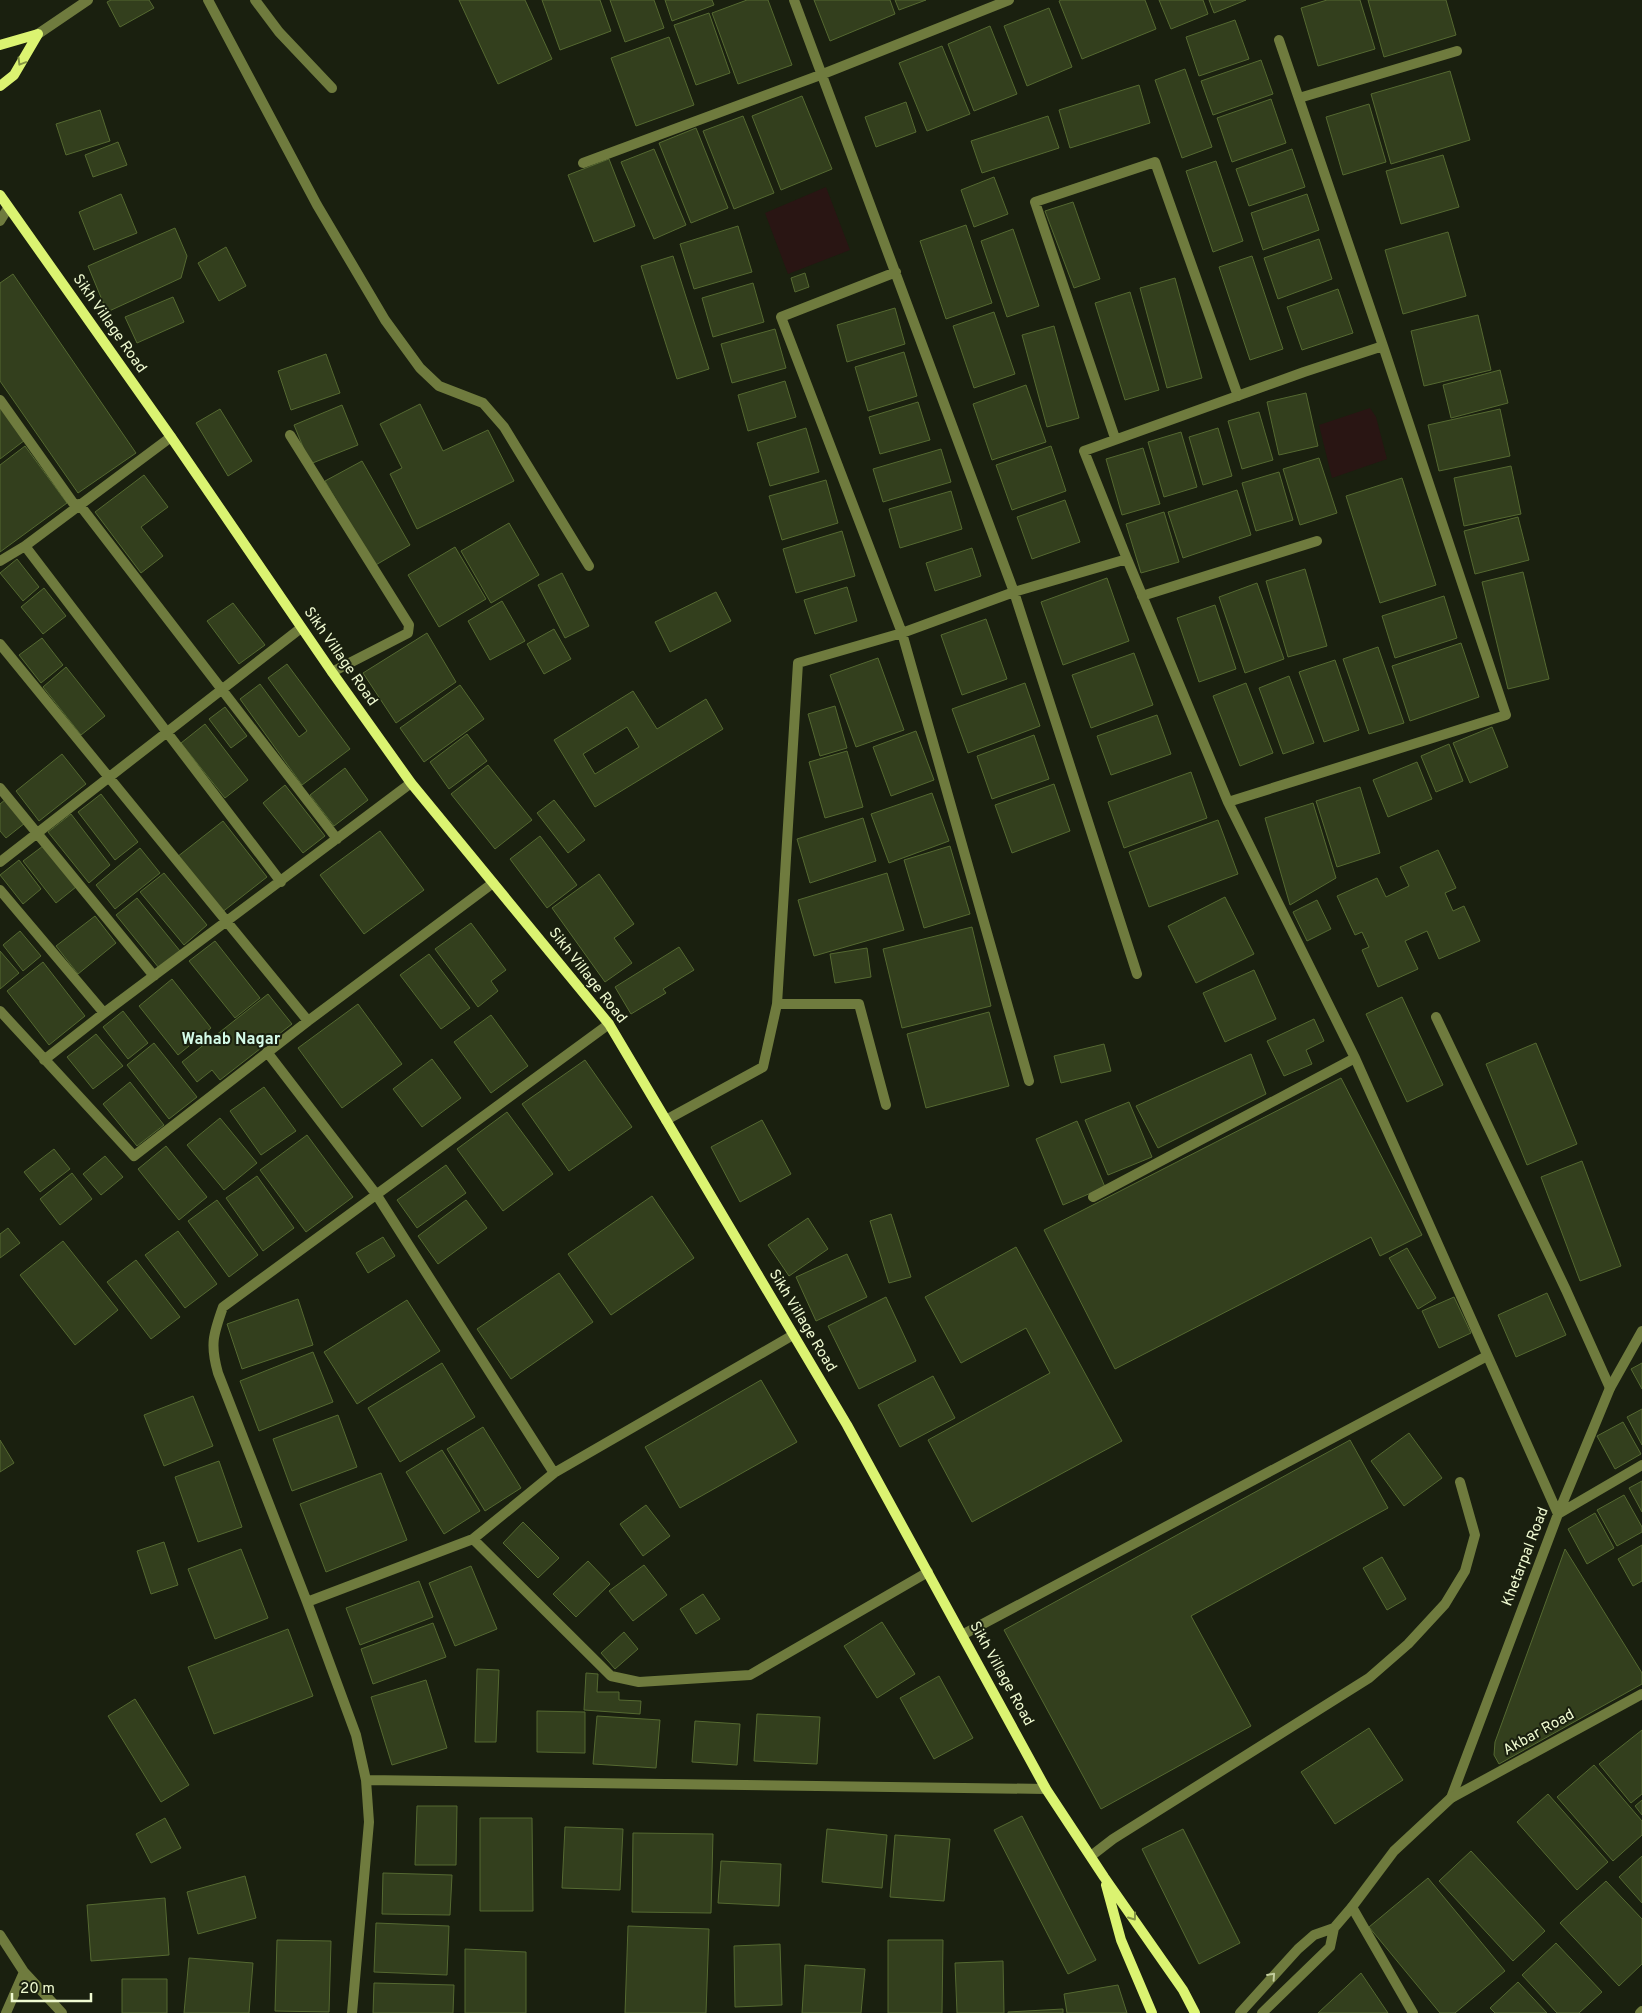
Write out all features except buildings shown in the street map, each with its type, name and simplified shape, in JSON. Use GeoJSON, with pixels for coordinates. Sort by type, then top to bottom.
{"type":"FeatureCollection","features":[{"type":"Feature","properties":{"kind":"main road"},"geometry":{"type":"LineString","coordinates":[[0,45],[38,34]]}},
{"type":"Feature","properties":{"kind":"main road"},"geometry":{"type":"LineString","coordinates":[[0,86],[14,75],[38,34]]}},
{"type":"Feature","properties":{"kind":"main road","name":"Sikh Village Road"},"geometry":{"type":"LineString","coordinates":[[0,195],[171,437],[301,628],[411,783],[609,1024],[848,1425],[1046,1789],[1104,1877],[1159,1953],[1183,1990],[1195,2013]]}},
{"type":"Feature","properties":{"kind":"main road","name":"Sikh Village Road"},"geometry":{"type":"LineString","coordinates":[[1104,1877],[1121,1940],[1152,2013]]}},
{"type":"Feature","properties":{"kind":"street"},"geometry":{"type":"LineString","coordinates":[[38,34],[88,0]]}},
{"type":"Feature","properties":{"kind":"street"},"geometry":{"type":"LineString","coordinates":[[208,0],[317,205],[385,320],[420,368],[439,386],[483,403],[494,415],[589,566]]}},
{"type":"Feature","properties":{"kind":"street"},"geometry":{"type":"LineString","coordinates":[[255,0],[279,32],[332,88]]}},
{"type":"Feature","properties":{"kind":"street"},"geometry":{"type":"LineString","coordinates":[[794,0],[1014,592],[1137,974]]}},
{"type":"Feature","properties":{"kind":"street"},"geometry":{"type":"LineString","coordinates":[[583,163],[823,74],[1009,0]]}},
{"type":"Feature","properties":{"kind":"street"},"geometry":{"type":"LineString","coordinates":[[1228,802],[1506,715],[1383,346],[1278,40]]}},
{"type":"Feature","properties":{"kind":"street"},"geometry":{"type":"LineString","coordinates":[[1299,98],[1457,51]]}},
{"type":"Feature","properties":{"kind":"street"},"geometry":{"type":"LineString","coordinates":[[1115,438],[1035,202],[1154,162],[1238,396]]}},
{"type":"Feature","properties":{"kind":"street"},"geometry":{"type":"LineString","coordinates":[[0,221],[8,208]]}},
{"type":"Feature","properties":{"kind":"street"},"geometry":{"type":"LineString","coordinates":[[896,272],[781,317],[902,633],[1029,1080]]}},
{"type":"Feature","properties":{"kind":"street"},"geometry":{"type":"LineString","coordinates":[[1383,346],[1115,438],[1084,451],[1228,802],[1354,1058],[1558,1514],[1642,1465]]}},
{"type":"Feature","properties":{"kind":"street"},"geometry":{"type":"LineString","coordinates":[[0,400],[77,506],[222,689],[337,839]]}},
{"type":"Feature","properties":{"kind":"street"},"geometry":{"type":"LineString","coordinates":[[290,435],[409,625],[408,633],[332,672]]}},
{"type":"Feature","properties":{"kind":"street"},"geometry":{"type":"LineString","coordinates":[[0,561],[25,546],[171,437]]}},
{"type":"Feature","properties":{"kind":"street"},"geometry":{"type":"LineString","coordinates":[[1142,596],[1317,541]]}},
{"type":"Feature","properties":{"kind":"street"},"geometry":{"type":"LineString","coordinates":[[25,546],[281,882]]}},
{"type":"Feature","properties":{"kind":"street"},"geometry":{"type":"LineString","coordinates":[[666,1120],[763,1066],[777,1004],[798,662],[902,633],[1014,592],[1127,559]]}},
{"type":"Feature","properties":{"kind":"street"},"geometry":{"type":"LineString","coordinates":[[0,862],[301,628]]}},
{"type":"Feature","properties":{"kind":"street"},"geometry":{"type":"LineString","coordinates":[[0,644],[308,1021]]}},
{"type":"Feature","properties":{"kind":"street"},"geometry":{"type":"LineString","coordinates":[[44,1060],[411,783]]}},
{"type":"Feature","properties":{"kind":"street"},"geometry":{"type":"LineString","coordinates":[[0,788],[154,976]]}},
{"type":"Feature","properties":{"kind":"street"},"geometry":{"type":"LineString","coordinates":[[0,1011],[134,1156],[267,1052],[493,883]]}},
{"type":"Feature","properties":{"kind":"street"},"geometry":{"type":"LineString","coordinates":[[0,890],[104,1013]]}},
{"type":"Feature","properties":{"kind":"street"},"geometry":{"type":"LineString","coordinates":[[777,1004],[859,1004],[886,1105]]}},
{"type":"Feature","properties":{"kind":"street"},"geometry":{"type":"LineString","coordinates":[[1436,1017],[1566,1290],[1610,1388]]}},
{"type":"Feature","properties":{"kind":"street"},"geometry":{"type":"LineString","coordinates":[[352,2013],[369,1822],[366,1780],[356,1735],[307,1602],[218,1373],[212,1352],[214,1330],[224,1307],[609,1024]]}},
{"type":"Feature","properties":{"kind":"street"},"geometry":{"type":"LineString","coordinates":[[267,1052],[376,1194],[554,1473]]}},
{"type":"Feature","properties":{"kind":"street"},"geometry":{"type":"LineString","coordinates":[[1093,1197],[1354,1058]]}},
{"type":"Feature","properties":{"kind":"street","name":"Khetarpal Road"},"geometry":{"type":"LineString","coordinates":[[1451,1798],[1558,1514],[1610,1388],[1642,1332]]}},
{"type":"Feature","properties":{"kind":"street"},"geometry":{"type":"LineString","coordinates":[[307,1602],[473,1539],[554,1473],[793,1335]]}},
{"type":"Feature","properties":{"kind":"street"},"geometry":{"type":"LineString","coordinates":[[962,1635],[1487,1356]]}},
{"type":"Feature","properties":{"kind":"street"},"geometry":{"type":"LineString","coordinates":[[1091,1856],[1114,1839],[1369,1678],[1408,1644],[1445,1604],[1466,1572],[1475,1535],[1460,1482]]}},
{"type":"Feature","properties":{"kind":"street"},"geometry":{"type":"LineString","coordinates":[[473,1539],[611,1676],[639,1682],[750,1675],[928,1572]]}},
{"type":"Feature","properties":{"kind":"street","name":"Akbar Road"},"geometry":{"type":"LineString","coordinates":[[1451,1798],[1642,1694]]}},
{"type":"Feature","properties":{"kind":"street"},"geometry":{"type":"LineString","coordinates":[[366,1780],[1046,1789]]}},
{"type":"Feature","properties":{"kind":"street"},"geometry":{"type":"LineString","coordinates":[[1262,2013],[1330,1947],[1334,1928],[1394,1851],[1451,1798]]}},
{"type":"Feature","properties":{"kind":"street"},"geometry":{"type":"LineString","coordinates":[[1352,1907],[1413,2013]]}},
{"type":"Feature","properties":{"kind":"street"},"geometry":{"type":"LineString","coordinates":[[1240,2013],[1298,1949],[1314,1935],[1334,1928]]}},
{"type":"Feature","properties":{"kind":"street"},"geometry":{"type":"LineString","coordinates":[[0,1935],[24,1972],[62,2013]]}},
{"type":"Feature","properties":{"kind":"street"},"geometry":{"type":"LineString","coordinates":[[6,2013],[24,1972]]}},
{"type":"Feature","properties":{"kind":"shaded area"},"geometry":{"type":"Polygon","coordinates":[[[826,187],[850,250],[788,274],[765,213],[826,187]]]}},
{"type":"Feature","properties":{"kind":"shaded area"},"geometry":{"type":"Polygon","coordinates":[[[1370,408],[1376,417],[1387,459],[1332,478],[1319,425],[1370,408]]]}},
{"type":"Feature","properties":{"kind":"district","name":"Wahab Nagar"},"geometry":{"type":"Point","coordinates":[231,1040]}}]}
